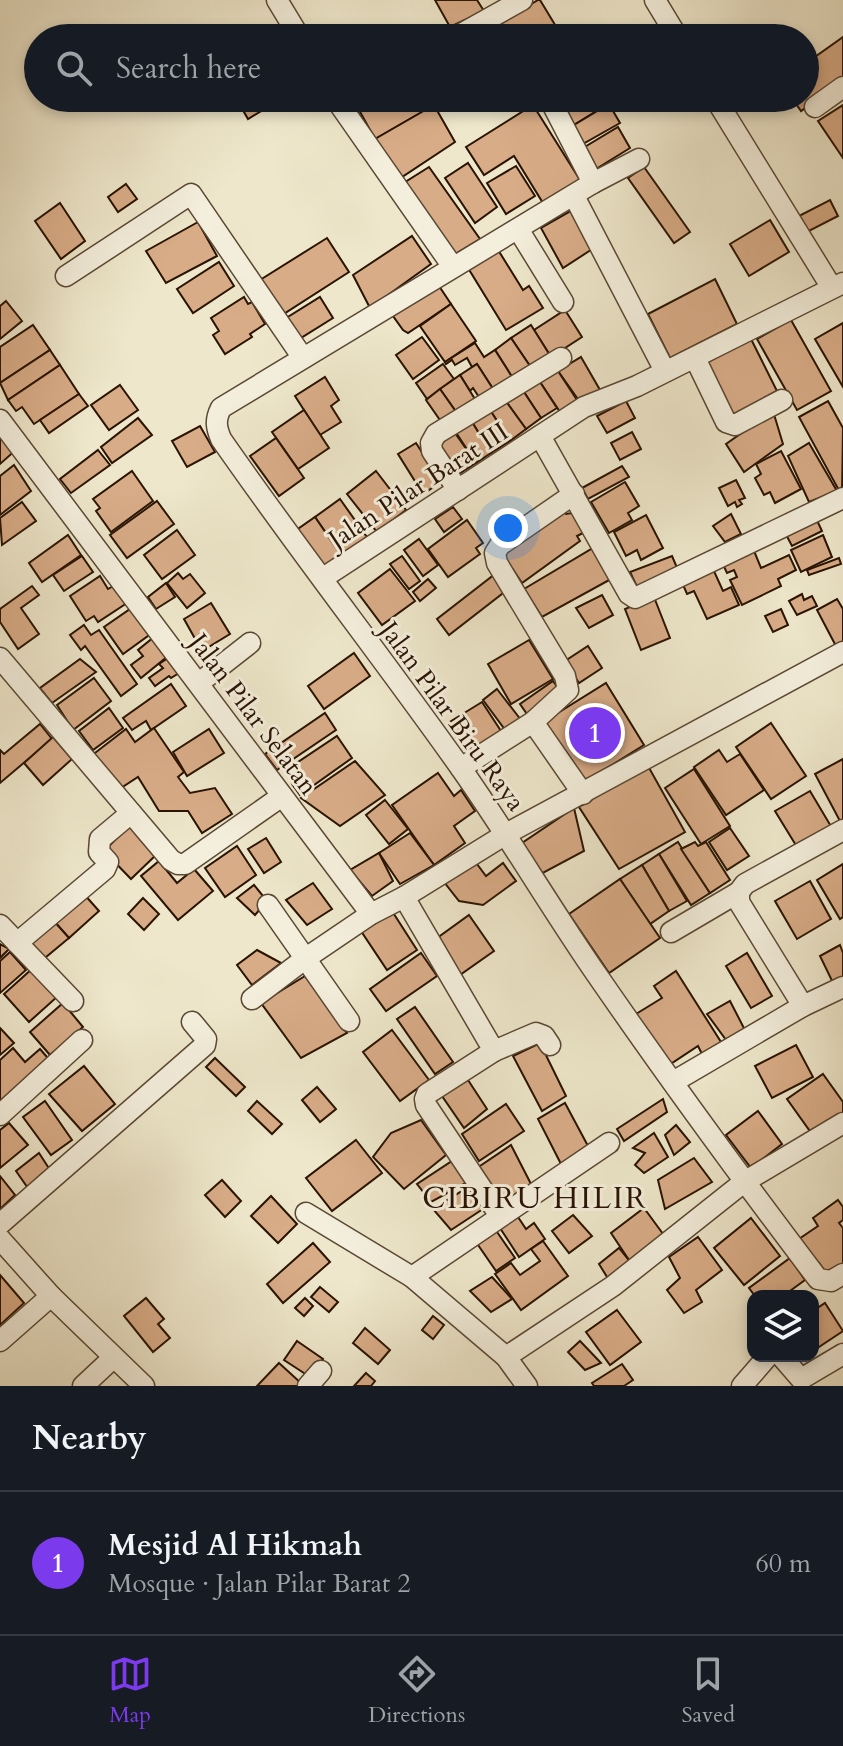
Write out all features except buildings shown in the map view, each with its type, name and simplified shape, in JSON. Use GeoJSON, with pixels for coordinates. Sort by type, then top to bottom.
{"type":"FeatureCollection","features":[{"type":"Feature","properties":{"kind":"street"},"geometry":{"type":"LineString","coordinates":[[277,0],[292,24]]}},
{"type":"Feature","properties":{"kind":"street"},"geometry":{"type":"LineString","coordinates":[[479,24],[522,0]]}},
{"type":"Feature","properties":{"kind":"street"},"geometry":{"type":"LineString","coordinates":[[655,0],[670,24]]}},
{"type":"Feature","properties":{"kind":"street"},"geometry":{"type":"LineString","coordinates":[[819,104],[843,87]]}},
{"type":"Feature","properties":{"kind":"street"},"geometry":{"type":"LineString","coordinates":[[347,112],[453,267]]}},
{"type":"Feature","properties":{"kind":"street"},"geometry":{"type":"LineString","coordinates":[[556,112],[593,183]]}},
{"type":"Feature","properties":{"kind":"street"},"geometry":{"type":"LineString","coordinates":[[724,112],[837,286]]}},
{"type":"Feature","properties":{"kind":"street","name":"Jalan Pilar Biru Raya"},"geometry":{"type":"LineString","coordinates":[[639,159],[593,183],[221,408],[216,417],[216,427],[271,511],[461,768],[595,973],[744,1182],[818,1279],[831,1281],[843,1274]]}},
{"type":"Feature","properties":{"kind":"street"},"geometry":{"type":"LineString","coordinates":[[66,276],[191,194],[303,358]]}},
{"type":"Feature","properties":{"kind":"street"},"geometry":{"type":"LineString","coordinates":[[574,196],[665,371]]}},
{"type":"Feature","properties":{"kind":"street"},"geometry":{"type":"LineString","coordinates":[[518,229],[563,302]]}},
{"type":"Feature","properties":{"kind":"street","name":"Jalan Pilar Barat III"},"geometry":{"type":"LineString","coordinates":[[323,578],[584,407],[637,386],[837,286]]}},
{"type":"Feature","properties":{"kind":"street"},"geometry":{"type":"LineString","coordinates":[[458,490],[432,451],[431,443],[436,434],[561,358]]}},
{"type":"Feature","properties":{"kind":"street"},"geometry":{"type":"LineString","coordinates":[[695,358],[730,425],[782,400]]}},
{"type":"Feature","properties":{"kind":"street","name":"Jalan Pilar Selatan"},"geometry":{"type":"LineString","coordinates":[[0,420],[371,914]]}},
{"type":"Feature","properties":{"kind":"street"},"geometry":{"type":"LineString","coordinates":[[540,436],[629,594],[635,598],[843,498]]}},
{"type":"Feature","properties":{"kind":"street"},"geometry":{"type":"LineString","coordinates":[[461,768],[533,722],[565,695],[568,684],[497,563],[495,553],[500,545],[574,494]]}},
{"type":"Feature","properties":{"kind":"street"},"geometry":{"type":"LineString","coordinates":[[199,683],[250,643]]}},
{"type":"Feature","properties":{"kind":"street"},"geometry":{"type":"LineString","coordinates":[[252,999],[371,914],[506,834],[843,652]]}},
{"type":"Feature","properties":{"kind":"street"},"geometry":{"type":"LineString","coordinates":[[0,658],[171,860],[178,864],[185,864],[282,796]]}},
{"type":"Feature","properties":{"kind":"street"},"geometry":{"type":"LineString","coordinates":[[533,722],[583,794]]}},
{"type":"Feature","properties":{"kind":"street"},"geometry":{"type":"LineString","coordinates":[[17,943],[105,869],[108,862],[99,852],[100,839],[131,813]]}},
{"type":"Feature","properties":{"kind":"street"},"geometry":{"type":"LineString","coordinates":[[671,932],[739,892],[745,884],[843,830]]}},
{"type":"Feature","properties":{"kind":"street"},"geometry":{"type":"LineString","coordinates":[[739,892],[739,902],[803,1006]]}},
{"type":"Feature","properties":{"kind":"street"},"geometry":{"type":"LineString","coordinates":[[404,897],[494,1051]]}},
{"type":"Feature","properties":{"kind":"street"},"geometry":{"type":"LineString","coordinates":[[268,905],[349,1021]]}},
{"type":"Feature","properties":{"kind":"street"},"geometry":{"type":"LineString","coordinates":[[0,925],[73,1001]]}},
{"type":"Feature","properties":{"kind":"street"},"geometry":{"type":"LineString","coordinates":[[673,1082],[803,1006],[843,987]]}},
{"type":"Feature","properties":{"kind":"street"},"geometry":{"type":"LineString","coordinates":[[0,1224],[205,1045],[206,1039],[192,1022]]}},
{"type":"Feature","properties":{"kind":"street"},"geometry":{"type":"LineString","coordinates":[[500,1216],[425,1099],[427,1094],[494,1051],[536,1033],[544,1036],[550,1045]]}},
{"type":"Feature","properties":{"kind":"street"},"geometry":{"type":"LineString","coordinates":[[0,1115],[82,1040]]}},
{"type":"Feature","properties":{"kind":"street"},"geometry":{"type":"LineString","coordinates":[[506,1357],[613,1286],[744,1182],[843,1123]]}},
{"type":"Feature","properties":{"kind":"street"},"geometry":{"type":"LineString","coordinates":[[412,1277],[609,1143]]}},
{"type":"Feature","properties":{"kind":"street"},"geometry":{"type":"LineString","coordinates":[[306,1213],[412,1277],[506,1357],[527,1386]]}},
{"type":"Feature","properties":{"kind":"street"},"geometry":{"type":"LineString","coordinates":[[0,1239],[51,1296],[144,1386]]}},
{"type":"Feature","properties":{"kind":"street"},"geometry":{"type":"LineString","coordinates":[[0,1341],[51,1296]]}},
{"type":"Feature","properties":{"kind":"street"},"geometry":{"type":"LineString","coordinates":[[786,1362],[801,1379],[843,1354]]}},
{"type":"Feature","properties":{"kind":"street"},"geometry":{"type":"LineString","coordinates":[[83,1386],[113,1358]]}},
{"type":"Feature","properties":{"kind":"street"},"geometry":{"type":"LineString","coordinates":[[742,1386],[763,1362]]}},
{"type":"Feature","properties":{"kind":"place","name":"Mesjid Al Hikmah"},"geometry":{"type":"Point","coordinates":[595,733]}},
{"type":"Feature","properties":{"kind":"district","name":"CIBIRU HILIR"},"geometry":{"type":"Point","coordinates":[535,1198]}}]}
